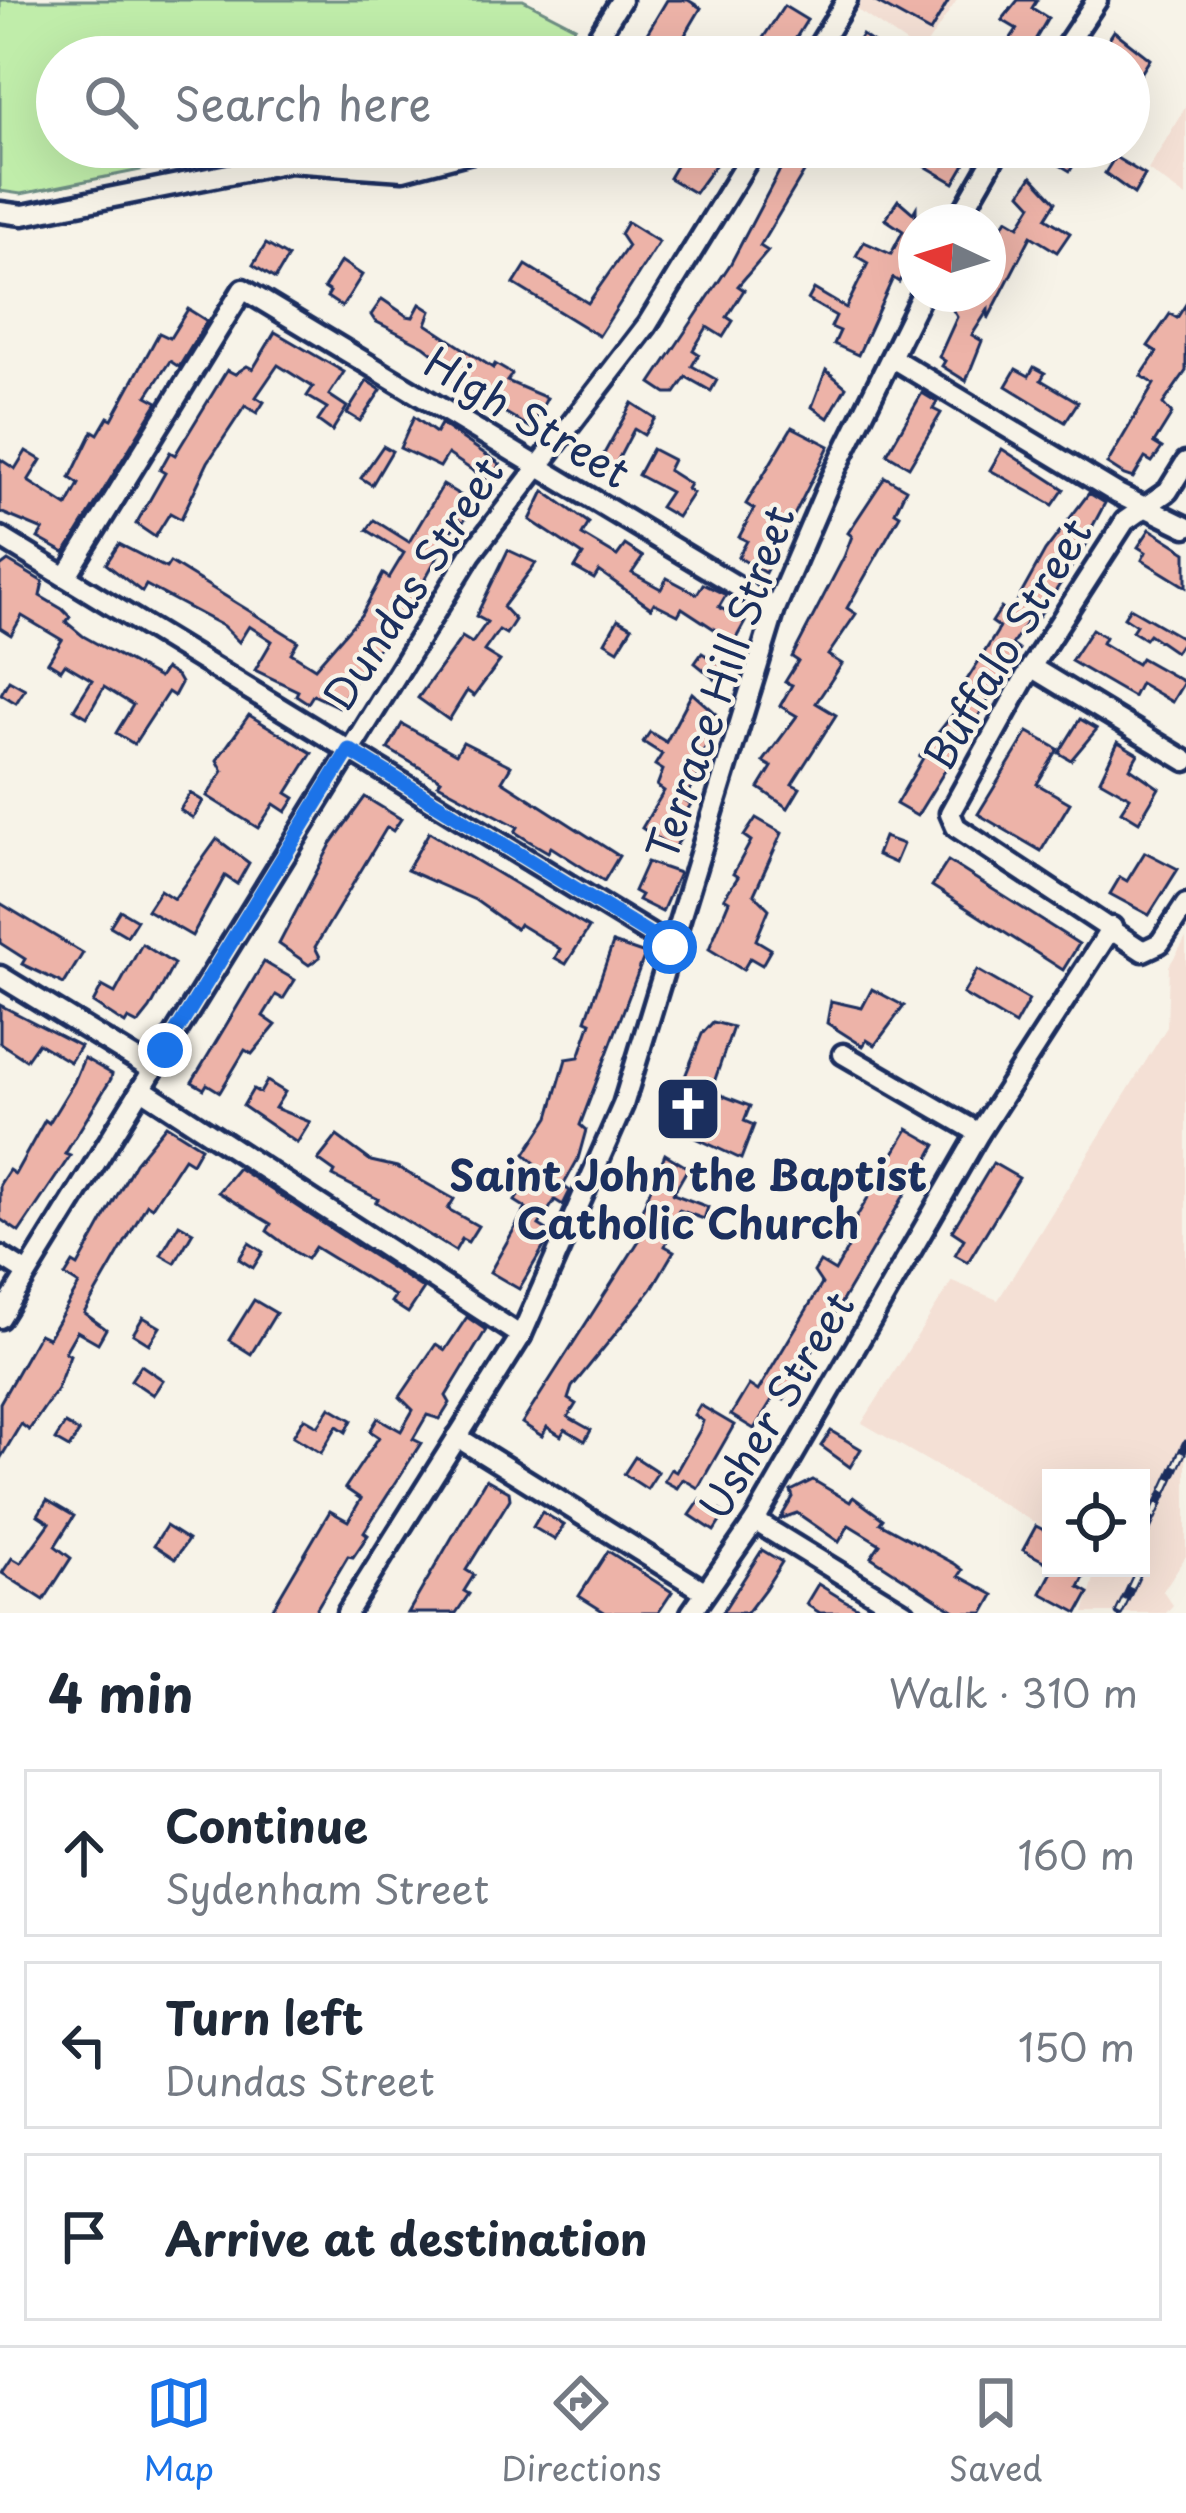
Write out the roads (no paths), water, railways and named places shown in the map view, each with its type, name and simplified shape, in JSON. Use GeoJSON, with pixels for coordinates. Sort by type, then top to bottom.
{"type":"FeatureCollection","features":[{"type":"Feature","properties":{"kind":"street"},"geometry":{"type":"LineString","coordinates":[[598,36],[621,0]]}},
{"type":"Feature","properties":{"kind":"street"},"geometry":{"type":"LineString","coordinates":[[825,36],[847,0]]}},
{"type":"Feature","properties":{"kind":"street"},"geometry":{"type":"LineString","coordinates":[[1073,36],[1096,0]]}},
{"type":"Feature","properties":{"kind":"street"},"geometry":{"type":"LineString","coordinates":[[0,212],[23,215],[259,168]]}},
{"type":"Feature","properties":{"kind":"street"},"geometry":{"type":"LineString","coordinates":[[374,168],[411,168]]}},
{"type":"Feature","properties":{"kind":"street","name":"Dundas Street"},"geometry":{"type":"LineString","coordinates":[[0,1318],[471,554],[534,465],[647,325],[743,168]]}},
{"type":"Feature","properties":{"kind":"street"},"geometry":{"type":"LineString","coordinates":[[967,204],[988,168]]}},
{"type":"Feature","properties":{"kind":"street","name":"High Street"},"geometry":{"type":"LineString","coordinates":[[66,577],[243,289],[775,610]]}},
{"type":"Feature","properties":{"kind":"street","name":"Terrace Hill Street"},"geometry":{"type":"LineString","coordinates":[[347,1613],[521,1336],[623,1105],[775,610],[830,481],[914,312]]}},
{"type":"Feature","properties":{"kind":"street"},"geometry":{"type":"LineString","coordinates":[[892,358],[1118,494],[1186,526]]}},
{"type":"Feature","properties":{"kind":"street","name":"Buffalo Street"},"geometry":{"type":"LineString","coordinates":[[1112,927],[950,818],[1031,667],[1125,521],[1168,491],[1186,462]]}},
{"type":"Feature","properties":{"kind":"street"},"geometry":{"type":"LineString","coordinates":[[0,537],[670,947]]}},
{"type":"Feature","properties":{"kind":"street"},"geometry":{"type":"LineString","coordinates":[[1031,667],[1186,761]]}},
{"type":"Feature","properties":{"kind":"street"},"geometry":{"type":"LineString","coordinates":[[1112,927],[1143,951],[1160,944],[1186,904]]}},
{"type":"Feature","properties":{"kind":"street","name":"Usher Street"},"geometry":{"type":"LineString","coordinates":[[691,1613],[755,1521],[979,1132],[1112,927]]}},
{"type":"Feature","properties":{"kind":"street"},"geometry":{"type":"LineString","coordinates":[[0,976],[153,1070]]}},
{"type":"Feature","properties":{"kind":"street"},"geometry":{"type":"LineString","coordinates":[[843,1054],[979,1132]]}},
{"type":"Feature","properties":{"kind":"street"},"geometry":{"type":"LineString","coordinates":[[142,1089],[521,1336]]}},
{"type":"Feature","properties":{"kind":"street"},"geometry":{"type":"LineString","coordinates":[[0,1256],[27,1273]]}},
{"type":"Feature","properties":{"kind":"street"},"geometry":{"type":"LineString","coordinates":[[458,1438],[704,1592]]}},
{"type":"Feature","properties":{"kind":"street"},"geometry":{"type":"LineString","coordinates":[[755,1521],[904,1613]]}},
{"type":"Feature","properties":{"kind":"railway"},"geometry":{"type":"LineString","coordinates":[[1150,1522],[1186,1444]]}},
{"type":"Feature","properties":{"kind":"railway"},"geometry":{"type":"LineString","coordinates":[[1119,1613],[1136,1577]]}},
{"type":"Feature","properties":{"kind":"place","name":"Saint John the Baptist Catholic Church"},"geometry":{"type":"Point","coordinates":[688,1109]}}]}
